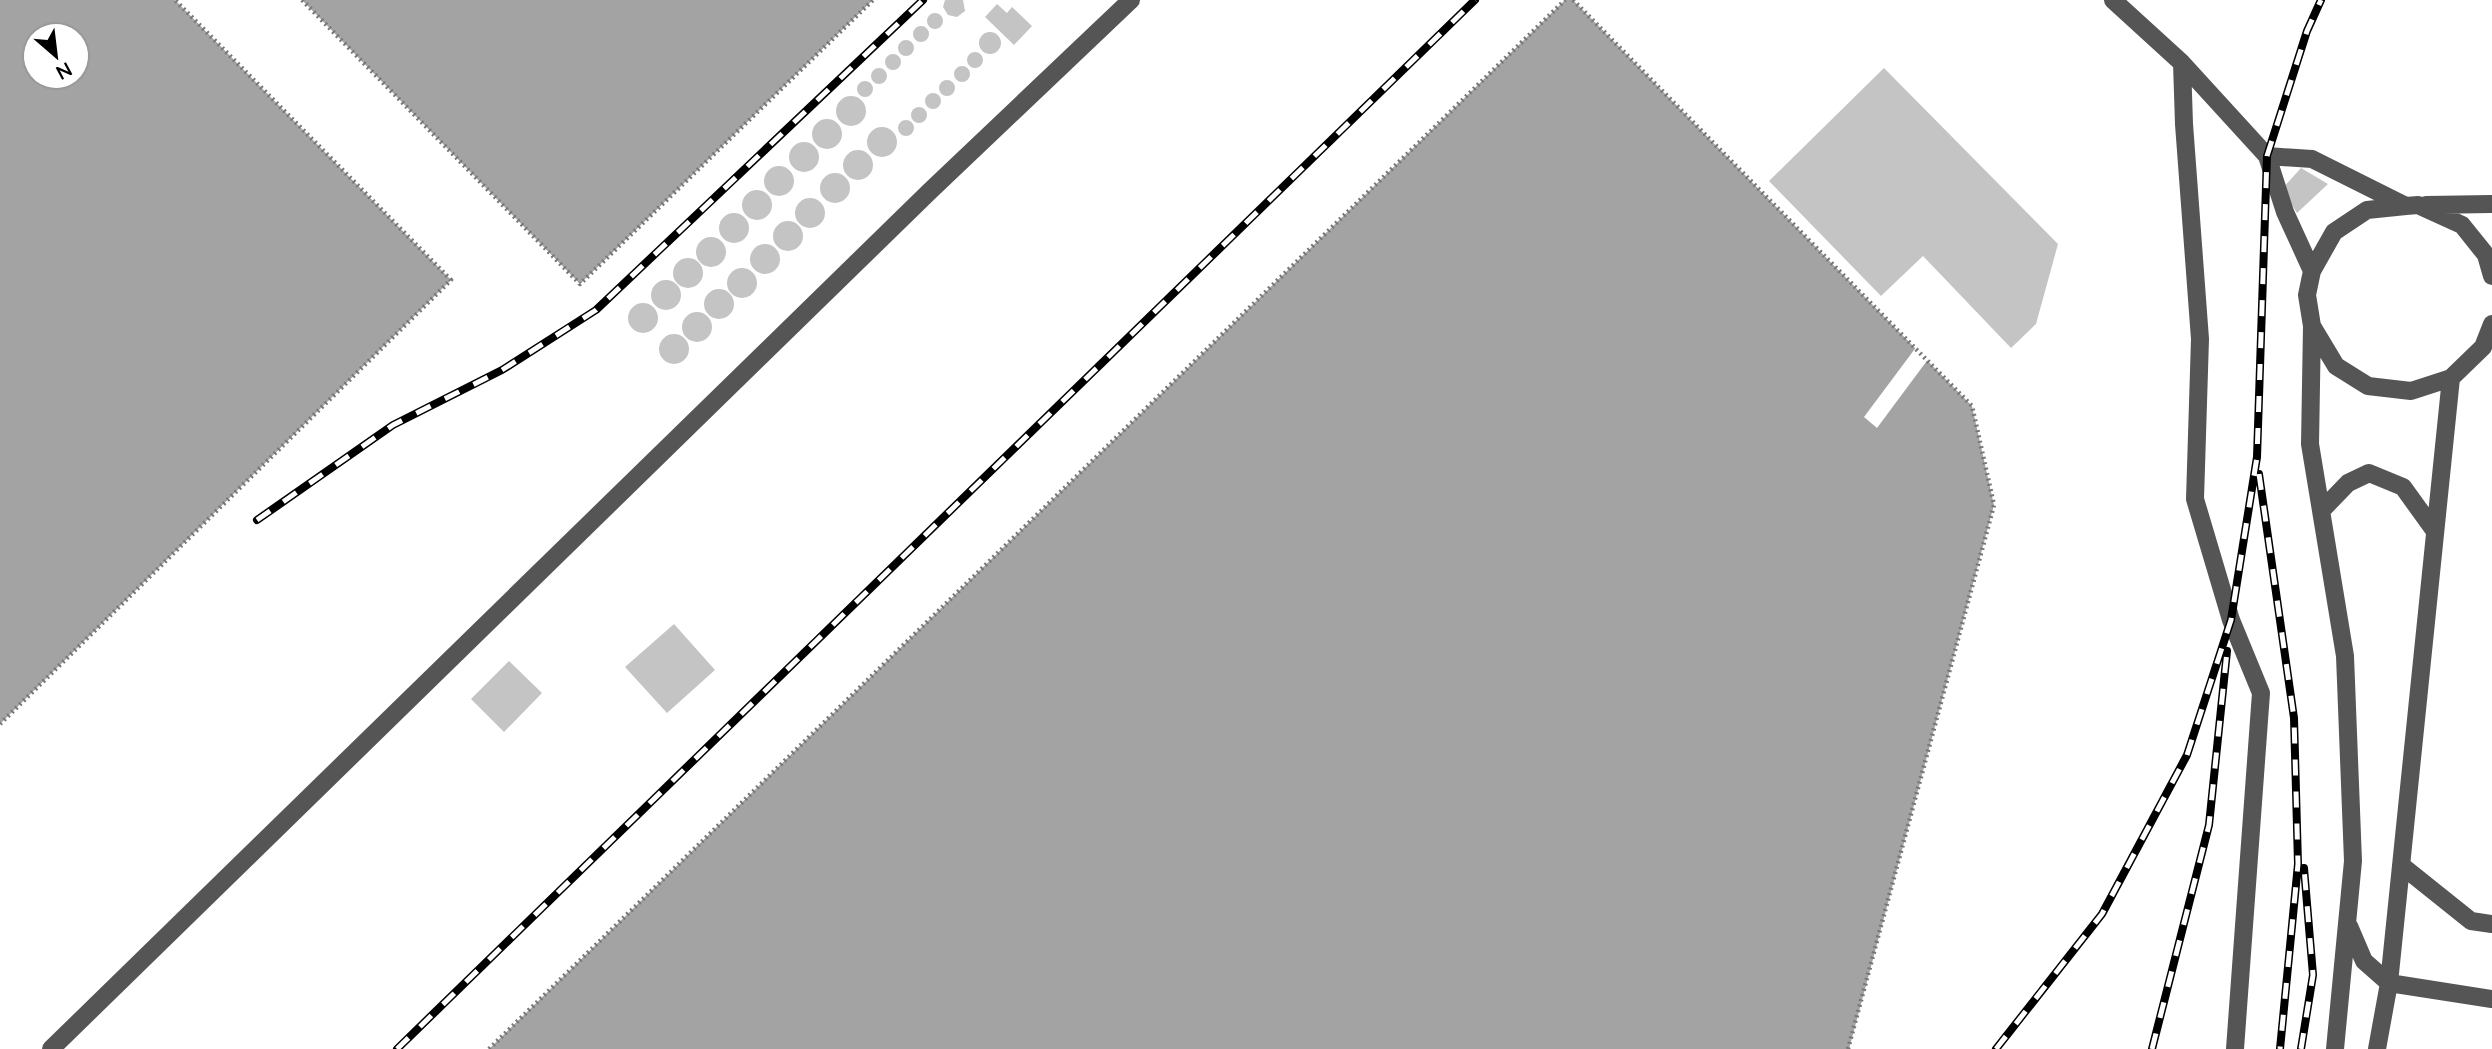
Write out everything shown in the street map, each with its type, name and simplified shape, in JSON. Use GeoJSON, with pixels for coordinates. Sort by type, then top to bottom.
{"type":"FeatureCollection","features":[{"type":"Feature","properties":{"kind":"lane"},"geometry":{"type":"LineString","coordinates":[[51,1049],[930,191],[1131,0]]}},
{"type":"Feature","properties":{"kind":"lane"},"geometry":{"type":"LineString","coordinates":[[2113,0],[2182,63],[2267,156],[2285,212],[2312,271]]}},
{"type":"Feature","properties":{"kind":"lane"},"geometry":{"type":"LineString","coordinates":[[2182,63],[2200,339],[2195,499],[2231,620],[2261,693],[2235,1049]]}},
{"type":"Feature","properties":{"kind":"lane"},"geometry":{"type":"LineString","coordinates":[[2267,156],[2312,159],[2462,225],[2486,255],[2492,276]]}},
{"type":"Feature","properties":{"kind":"lane"},"geometry":{"type":"LineString","coordinates":[[2335,1049],[2353,861],[2345,656],[2310,444],[2312,326],[2307,295],[2312,271],[2334,232],[2367,210],[2412,205],[2492,204]]}},
{"type":"Feature","properties":{"kind":"lane"},"geometry":{"type":"LineString","coordinates":[[2312,326],[2336,366],[2368,386],[2411,391],[2451,379],[2487,345],[2492,324]]}},
{"type":"Feature","properties":{"kind":"lane"},"geometry":{"type":"LineString","coordinates":[[2377,1049],[2389,983],[2451,379]]}},
{"type":"Feature","properties":{"kind":"lane"},"geometry":{"type":"LineString","coordinates":[[2321,511],[2348,483],[2369,473],[2403,487],[2434,530]]}},
{"type":"Feature","properties":{"kind":"lane"},"geometry":{"type":"LineString","coordinates":[[2401,865],[2471,921],[2492,924]]}},
{"type":"Feature","properties":{"kind":"lane"},"geometry":{"type":"LineString","coordinates":[[2348,923],[2364,961],[2389,983],[2492,999]]}},
{"type":"Feature","properties":{"kind":"path"},"geometry":{"type":"LineString","coordinates":[[0,724],[452,280],[175,0]]}},
{"type":"Feature","properties":{"kind":"path"},"geometry":{"type":"LineString","coordinates":[[302,0],[580,284],[873,0]]}},
{"type":"Feature","properties":{"kind":"path"},"geometry":{"type":"LineString","coordinates":[[489,1049],[1565,0]]}},
{"type":"Feature","properties":{"kind":"path"},"geometry":{"type":"LineString","coordinates":[[1573,0],[1972,406],[1994,505],[1848,1049]]}},
{"type":"Feature","properties":{"kind":"shaded area"},"geometry":{"type":"Polygon","coordinates":[[[0,0],[175,0],[451,280],[0,724],[0,0]]]}},
{"type":"Feature","properties":{"kind":"shaded area"},"geometry":{"type":"Polygon","coordinates":[[[302,0],[873,0],[580,284],[302,0]]]}},
{"type":"Feature","properties":{"kind":"shaded area"},"geometry":{"type":"Polygon","coordinates":[[[1565,0],[1573,0],[1972,406],[1994,505],[1849,1049],[489,1049],[1565,0]]]}},
{"type":"Feature","properties":{"kind":"pier"},"geometry":{"type":"Polygon","coordinates":[[[1917,346],[1929,358],[1877,428],[1864,417],[1917,346]]]}},
{"type":"Feature","properties":{"kind":"building"},"geometry":{"type":"Polygon","coordinates":[[[945,0],[963,0],[965,11],[957,17],[948,15],[943,7],[945,0]]]}},
{"type":"Feature","properties":{"kind":"building"},"geometry":{"type":"Polygon","coordinates":[[[997,4],[1007,13],[1012,7],[1032,26],[1014,45],[985,17],[997,4]]]}},
{"type":"Feature","properties":{"kind":"building"},"geometry":{"type":"Polygon","coordinates":[[[932,13],[938,13],[943,21],[941,27],[932,29],[927,24],[927,18],[932,13]]]}},
{"type":"Feature","properties":{"kind":"building"},"geometry":{"type":"Polygon","coordinates":[[[918,26],[924,26],[929,34],[927,40],[918,42],[913,37],[913,31],[918,26]]]}},
{"type":"Feature","properties":{"kind":"building"},"geometry":{"type":"Polygon","coordinates":[[[990,32],[998,35],[1001,43],[998,51],[990,54],[982,51],[979,43],[982,35],[990,32]]]}},
{"type":"Feature","properties":{"kind":"building"},"geometry":{"type":"Polygon","coordinates":[[[903,40],[909,40],[914,48],[912,54],[903,56],[898,51],[898,45],[903,40]]]}},
{"type":"Feature","properties":{"kind":"building"},"geometry":{"type":"Polygon","coordinates":[[[972,52],[978,52],[983,60],[981,66],[972,68],[967,63],[967,57],[972,52]]]}},
{"type":"Feature","properties":{"kind":"building"},"geometry":{"type":"Polygon","coordinates":[[[890,54],[896,54],[901,62],[899,68],[890,70],[885,65],[885,59],[890,54]]]}},
{"type":"Feature","properties":{"kind":"building"},"geometry":{"type":"Polygon","coordinates":[[[959,66],[965,66],[970,74],[968,80],[959,82],[954,77],[954,71],[959,66]]]}},
{"type":"Feature","properties":{"kind":"building"},"geometry":{"type":"Polygon","coordinates":[[[876,68],[882,68],[887,76],[885,82],[876,84],[871,79],[871,73],[876,68]]]}},
{"type":"Feature","properties":{"kind":"building"},"geometry":{"type":"Polygon","coordinates":[[[1884,68],[2058,244],[2036,324],[2011,348],[1923,256],[1881,296],[1769,181],[1884,68]]]}},
{"type":"Feature","properties":{"kind":"building"},"geometry":{"type":"Polygon","coordinates":[[[944,80],[950,80],[955,88],[953,94],[944,96],[939,91],[939,85],[944,80]]]}},
{"type":"Feature","properties":{"kind":"building"},"geometry":{"type":"Polygon","coordinates":[[[862,81],[868,81],[873,89],[871,95],[862,97],[857,92],[857,86],[862,81]]]}},
{"type":"Feature","properties":{"kind":"building"},"geometry":{"type":"Polygon","coordinates":[[[930,93],[936,93],[941,101],[939,107],[930,109],[925,104],[925,98],[930,93]]]}},
{"type":"Feature","properties":{"kind":"building"},"geometry":{"type":"Polygon","coordinates":[[[851,96],[862,100],[866,111],[862,122],[851,126],[840,122],[836,111],[840,100],[851,96]]]}},
{"type":"Feature","properties":{"kind":"building"},"geometry":{"type":"Polygon","coordinates":[[[916,107],[922,107],[927,115],[925,121],[916,123],[911,118],[911,112],[916,107]]]}},
{"type":"Feature","properties":{"kind":"building"},"geometry":{"type":"Polygon","coordinates":[[[827,119],[838,123],[842,134],[838,145],[827,149],[816,145],[812,134],[816,123],[827,119]]]}},
{"type":"Feature","properties":{"kind":"building"},"geometry":{"type":"Polygon","coordinates":[[[903,120],[909,120],[914,128],[912,134],[903,136],[898,131],[898,125],[903,120]]]}},
{"type":"Feature","properties":{"kind":"building"},"geometry":{"type":"Polygon","coordinates":[[[882,127],[893,131],[897,142],[893,153],[882,157],[871,153],[867,142],[871,131],[882,127]]]}},
{"type":"Feature","properties":{"kind":"building"},"geometry":{"type":"Polygon","coordinates":[[[804,142],[810,143],[818,151],[818,163],[810,171],[804,172],[798,171],[790,163],[789,157],[790,151],[798,143],[804,142]]]}},
{"type":"Feature","properties":{"kind":"building"},"geometry":{"type":"Polygon","coordinates":[[[858,150],[869,154],[873,165],[869,176],[858,180],[847,176],[843,165],[847,154],[858,150]]]}},
{"type":"Feature","properties":{"kind":"building"},"geometry":{"type":"Polygon","coordinates":[[[779,166],[785,167],[793,175],[793,187],[785,195],[779,196],[773,195],[765,187],[764,181],[765,175],[773,167],[779,166]]]}},
{"type":"Feature","properties":{"kind":"building"},"geometry":{"type":"Polygon","coordinates":[[[2301,168],[2328,184],[2297,213],[2282,189],[2301,168]]]}},
{"type":"Feature","properties":{"kind":"building"},"geometry":{"type":"Polygon","coordinates":[[[835,173],[846,177],[850,188],[846,199],[835,203],[824,199],[820,188],[824,177],[835,173]]]}},
{"type":"Feature","properties":{"kind":"building"},"geometry":{"type":"Polygon","coordinates":[[[757,190],[768,194],[772,205],[768,216],[757,220],[746,216],[742,205],[746,194],[757,190]]]}},
{"type":"Feature","properties":{"kind":"building"},"geometry":{"type":"Polygon","coordinates":[[[810,198],[821,202],[825,213],[821,224],[810,228],[799,224],[795,213],[799,202],[810,198]]]}},
{"type":"Feature","properties":{"kind":"building"},"geometry":{"type":"Polygon","coordinates":[[[734,213],[745,217],[749,228],[745,239],[734,243],[723,239],[719,228],[723,217],[734,213]]]}},
{"type":"Feature","properties":{"kind":"building"},"geometry":{"type":"Polygon","coordinates":[[[788,221],[799,225],[803,236],[799,247],[788,251],[777,247],[773,236],[777,225],[788,221]]]}},
{"type":"Feature","properties":{"kind":"building"},"geometry":{"type":"Polygon","coordinates":[[[711,237],[717,238],[725,246],[725,258],[717,266],[711,267],[705,266],[697,258],[696,252],[697,246],[705,238],[711,237]]]}},
{"type":"Feature","properties":{"kind":"building"},"geometry":{"type":"Polygon","coordinates":[[[765,244],[776,248],[780,259],[776,270],[765,274],[754,270],[750,259],[754,248],[765,244]]]}},
{"type":"Feature","properties":{"kind":"building"},"geometry":{"type":"Polygon","coordinates":[[[688,258],[699,262],[703,273],[699,284],[688,288],[677,284],[673,273],[677,262],[688,258]]]}},
{"type":"Feature","properties":{"kind":"building"},"geometry":{"type":"Polygon","coordinates":[[[742,268],[753,272],[757,283],[753,294],[742,298],[731,294],[727,283],[731,272],[742,268]]]}},
{"type":"Feature","properties":{"kind":"building"},"geometry":{"type":"Polygon","coordinates":[[[666,280],[672,281],[680,289],[680,301],[672,309],[666,310],[660,309],[652,301],[651,295],[652,289],[660,281],[666,280]]]}},
{"type":"Feature","properties":{"kind":"building"},"geometry":{"type":"Polygon","coordinates":[[[719,289],[730,293],[734,304],[730,315],[719,319],[708,315],[704,304],[708,293],[719,289]]]}},
{"type":"Feature","properties":{"kind":"building"},"geometry":{"type":"Polygon","coordinates":[[[643,303],[654,307],[658,318],[654,329],[643,333],[632,329],[628,318],[632,307],[643,303]]]}},
{"type":"Feature","properties":{"kind":"building"},"geometry":{"type":"Polygon","coordinates":[[[697,312],[708,316],[712,327],[708,338],[697,342],[686,338],[682,327],[686,316],[697,312]]]}},
{"type":"Feature","properties":{"kind":"building"},"geometry":{"type":"Polygon","coordinates":[[[674,334],[685,338],[689,349],[685,360],[674,364],[663,360],[659,349],[663,338],[674,334]]]}},
{"type":"Feature","properties":{"kind":"building"},"geometry":{"type":"Polygon","coordinates":[[[674,624],[715,670],[667,713],[625,667],[674,624]]]}},
{"type":"Feature","properties":{"kind":"building"},"geometry":{"type":"Polygon","coordinates":[[[509,661],[542,693],[504,732],[471,699],[509,661]]]}},
{"type":"Feature","properties":{"kind":"railway"},"geometry":{"type":"LineString","coordinates":[[257,520],[393,425],[502,370],[596,310],[923,0]]}},
{"type":"Feature","properties":{"kind":"railway"},"geometry":{"type":"LineString","coordinates":[[397,1049],[1475,0]]}},
{"type":"Feature","properties":{"kind":"railway"},"geometry":{"type":"LineString","coordinates":[[1996,1049],[2102,914],[2187,755],[2231,620],[2257,457],[2267,156],[2307,31],[2321,0]]}},
{"type":"Feature","properties":{"kind":"railway"},"geometry":{"type":"LineString","coordinates":[[2259,474],[2294,718],[2298,864],[2280,1049]]}},
{"type":"Feature","properties":{"kind":"railway"},"geometry":{"type":"LineString","coordinates":[[2152,1049],[2209,825],[2227,651]]}},
{"type":"Feature","properties":{"kind":"railway"},"geometry":{"type":"LineString","coordinates":[[2301,1049],[2313,975],[2304,868]]}}]}
